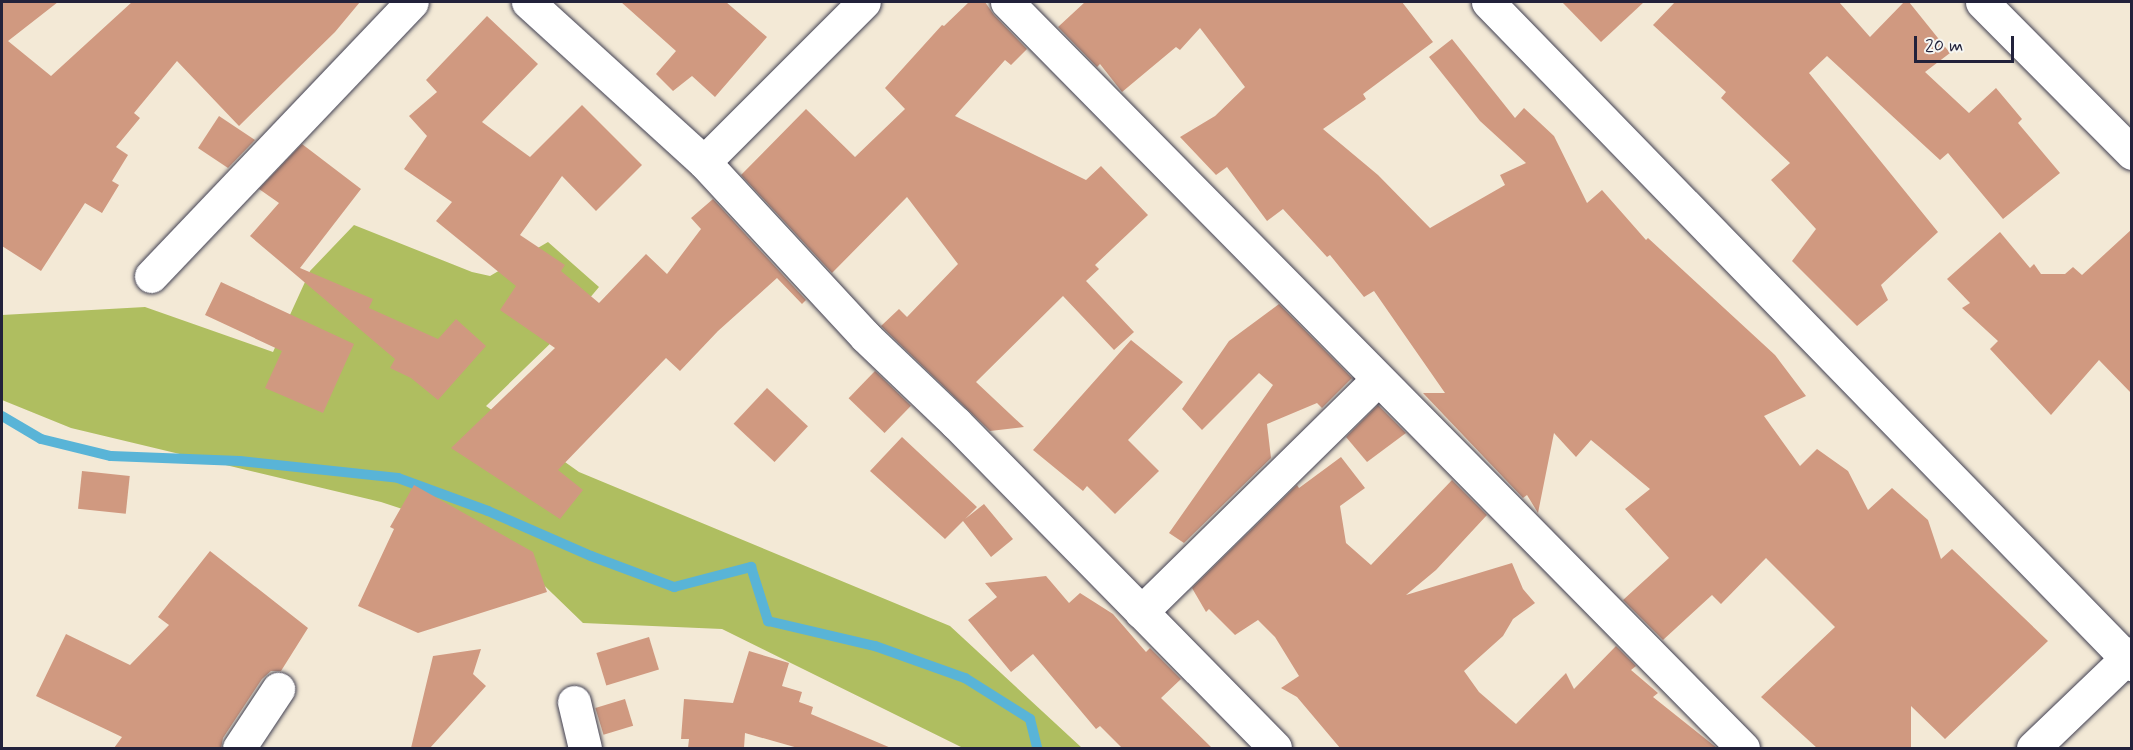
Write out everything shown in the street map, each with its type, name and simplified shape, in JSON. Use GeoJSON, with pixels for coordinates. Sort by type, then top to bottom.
{"type":"FeatureCollection","features":[{"type":"Feature","properties":{"kind":"street"},"geometry":{"type":"LineString","coordinates":[[151,276],[412,2]]}},
{"type":"Feature","properties":{"kind":"street"},"geometry":{"type":"LineString","coordinates":[[528,2],[704,162],[866,337],[956,423],[1275,748]]}},
{"type":"Feature","properties":{"kind":"street"},"geometry":{"type":"LineString","coordinates":[[704,162],[864,2]]}},
{"type":"Feature","properties":{"kind":"street"},"geometry":{"type":"LineString","coordinates":[[1007,2],[1743,748]]}},
{"type":"Feature","properties":{"kind":"street"},"geometry":{"type":"LineString","coordinates":[[1488,2],[2130,658],[2033,748]]}},
{"type":"Feature","properties":{"kind":"street"},"geometry":{"type":"LineString","coordinates":[[1982,2],[2132,153]]}},
{"type":"Feature","properties":{"kind":"street"},"geometry":{"type":"LineString","coordinates":[[1141,612],[1378,379]]}},
{"type":"Feature","properties":{"kind":"street"},"geometry":{"type":"LineString","coordinates":[[240,748],[278,689]]}},
{"type":"Feature","properties":{"kind":"street"},"geometry":{"type":"LineString","coordinates":[[574,702],[585,748]]}},
{"type":"Feature","properties":{"kind":"green space"},"geometry":{"type":"Polygon","coordinates":[[[354,225],[472,272],[490,276],[548,242],[599,287],[557,337],[486,406],[579,472],[950,626],[1082,748],[963,748],[722,629],[583,623],[497,540],[381,502],[71,428],[2,400],[2,315],[145,307],[273,352],[310,271],[354,225]]]}},
{"type":"Feature","properties":{"kind":"building"},"geometry":{"type":"Polygon","coordinates":[[[2,2],[58,2],[8,41],[51,76],[132,2],[360,2],[335,32],[239,126],[177,61],[134,113],[140,118],[116,147],[128,155],[112,181],[119,185],[102,213],[85,203],[41,271],[2,246],[2,2]]]}},
{"type":"Feature","properties":{"kind":"building"},"geometry":{"type":"Polygon","coordinates":[[[621,2],[726,2],[767,37],[715,97],[692,76],[673,91],[656,74],[676,51],[621,2]]]}},
{"type":"Feature","properties":{"kind":"building"},"geometry":{"type":"Polygon","coordinates":[[[969,2],[985,2],[994,15],[1027,49],[1011,65],[1005,60],[955,116],[1086,180],[1101,166],[1148,215],[1095,265],[1099,269],[1086,281],[1134,332],[1114,350],[1063,296],[976,382],[1024,427],[990,431],[881,326],[899,309],[907,317],[958,264],[907,197],[832,273],[741,175],[806,109],[855,157],[905,109],[885,88],[942,25],[944,26],[969,2]]]}},
{"type":"Feature","properties":{"kind":"building"},"geometry":{"type":"Polygon","coordinates":[[[1085,2],[1402,2],[1433,42],[1363,94],[1366,99],[1323,129],[1378,175],[1430,228],[1505,185],[1500,175],[1526,163],[1480,121],[1429,57],[1452,39],[1515,118],[1524,108],[1554,136],[1587,203],[1602,190],[1646,240],[1648,238],[1775,355],[1806,396],[1764,416],[1800,466],[1817,449],[1848,471],[1868,510],[1892,488],[1928,520],[1941,559],[1952,549],[2048,641],[1945,739],[1911,706],[1911,748],[1817,748],[1761,697],[1835,627],[1766,558],[1721,604],[1712,595],[1663,640],[1623,600],[1669,558],[1625,509],[1650,489],[1591,440],[1576,457],[1554,433],[1538,513],[1527,495],[1523,498],[1423,393],[1445,393],[1374,291],[1364,297],[1330,255],[1327,257],[1283,209],[1267,221],[1227,167],[1216,175],[1180,137],[1215,116],[1245,87],[1200,28],[1180,50],[1176,47],[1122,92],[1100,64],[1097,67],[1058,27],[1085,2]]]}},
{"type":"Feature","properties":{"kind":"building"},"geometry":{"type":"Polygon","coordinates":[[[1562,2],[1644,2],[1601,42],[1562,2]]]}},
{"type":"Feature","properties":{"kind":"building"},"geometry":{"type":"Polygon","coordinates":[[[1675,2],[1839,2],[1870,37],[1904,2],[1909,2],[1950,53],[1925,72],[1969,113],[1996,88],[2022,119],[2018,123],[2060,173],[2003,219],[1948,153],[1940,160],[1827,56],[1809,73],[1938,232],[1881,285],[1888,300],[1857,326],[1792,261],[1816,229],[1771,180],[1790,163],[1721,98],[1726,92],[1653,25],[1675,2]]]}},
{"type":"Feature","properties":{"kind":"building"},"geometry":{"type":"Polygon","coordinates":[[[487,16],[538,64],[482,122],[530,157],[582,105],[642,165],[596,211],[562,176],[520,235],[565,265],[561,271],[599,303],[646,254],[667,274],[701,229],[691,218],[713,199],[806,300],[802,304],[777,278],[718,331],[680,371],[666,358],[558,470],[583,490],[560,519],[451,448],[555,348],[500,310],[516,286],[436,221],[452,202],[404,169],[427,136],[409,116],[437,92],[426,80],[487,16]]]}},
{"type":"Feature","properties":{"kind":"building"},"geometry":{"type":"Polygon","coordinates":[[[219,116],[255,140],[228,168],[198,148],[219,116]]]}},
{"type":"Feature","properties":{"kind":"building"},"geometry":{"type":"Polygon","coordinates":[[[302,144],[361,189],[300,268],[373,299],[369,308],[438,339],[456,319],[486,346],[438,400],[411,378],[390,368],[395,359],[250,236],[279,203],[259,189],[302,144]]]}},
{"type":"Feature","properties":{"kind":"building"},"geometry":{"type":"Polygon","coordinates":[[[2132,229],[2132,394],[2099,360],[2051,415],[1990,349],[1998,341],[1962,308],[1970,303],[1947,279],[2000,232],[2030,268],[2034,264],[2041,274],[2065,274],[2073,267],[2082,275],[2132,229]]]}},
{"type":"Feature","properties":{"kind":"building"},"geometry":{"type":"Polygon","coordinates":[[[221,282],[354,344],[323,413],[265,388],[282,351],[205,315],[221,282]]]}},
{"type":"Feature","properties":{"kind":"building"},"geometry":{"type":"Polygon","coordinates":[[[1279,304],[1352,378],[1322,408],[1317,403],[1267,424],[1271,458],[1184,543],[1169,533],[1273,385],[1259,373],[1202,430],[1182,409],[1229,341],[1279,304]]]}},
{"type":"Feature","properties":{"kind":"building"},"geometry":{"type":"Polygon","coordinates":[[[1131,340],[1183,382],[1128,440],[1159,471],[1115,514],[1087,486],[1083,491],[1033,450],[1131,340]]]}},
{"type":"Feature","properties":{"kind":"building"},"geometry":{"type":"Polygon","coordinates":[[[875,371],[911,406],[885,433],[849,398],[875,371]]]}},
{"type":"Feature","properties":{"kind":"building"},"geometry":{"type":"Polygon","coordinates":[[[767,388],[808,426],[775,462],[734,424],[767,388]]]}},
{"type":"Feature","properties":{"kind":"building"},"geometry":{"type":"Polygon","coordinates":[[[1378,405],[1406,433],[1367,462],[1346,437],[1378,405]]]}},
{"type":"Feature","properties":{"kind":"building"},"geometry":{"type":"Polygon","coordinates":[[[902,437],[977,507],[965,519],[984,504],[1013,539],[991,557],[963,521],[945,539],[870,471],[902,437]]]}},
{"type":"Feature","properties":{"kind":"building"},"geometry":{"type":"Polygon","coordinates":[[[1341,457],[1365,488],[1340,506],[1346,543],[1371,565],[1452,480],[1487,515],[1436,570],[1406,595],[1512,563],[1523,589],[1535,603],[1513,619],[1503,636],[1464,671],[1479,692],[1516,724],[1566,673],[1574,689],[1616,646],[1636,666],[1631,670],[1658,693],[1653,697],[1717,748],[1340,748],[1297,697],[1281,688],[1299,676],[1275,637],[1258,620],[1235,635],[1209,609],[1206,612],[1192,588],[1297,485],[1299,488],[1341,457]]]}},
{"type":"Feature","properties":{"kind":"building"},"geometry":{"type":"Polygon","coordinates":[[[82,471],[130,476],[126,514],[78,509],[82,471]]]}},
{"type":"Feature","properties":{"kind":"building"},"geometry":{"type":"Polygon","coordinates":[[[414,485],[533,552],[547,592],[418,633],[358,606],[394,529],[390,527],[414,485]]]}},
{"type":"Feature","properties":{"kind":"building"},"geometry":{"type":"Polygon","coordinates":[[[210,551],[308,628],[281,671],[271,671],[262,679],[223,738],[221,748],[114,748],[122,737],[36,696],[66,634],[130,665],[169,625],[158,617],[210,551]]]}},
{"type":"Feature","properties":{"kind":"building"},"geometry":{"type":"Polygon","coordinates":[[[1046,576],[1069,603],[1080,593],[1113,614],[1146,652],[1150,648],[1181,679],[1161,698],[1212,748],[1122,748],[1100,726],[1096,729],[1033,654],[1011,672],[968,620],[997,597],[985,583],[1046,576]]]}},
{"type":"Feature","properties":{"kind":"building"},"geometry":{"type":"Polygon","coordinates":[[[649,637],[659,670],[606,686],[596,653],[649,637]]]}},
{"type":"Feature","properties":{"kind":"building"},"geometry":{"type":"Polygon","coordinates":[[[481,649],[473,674],[486,686],[430,748],[411,748],[433,656],[481,649]]]}},
{"type":"Feature","properties":{"kind":"building"},"geometry":{"type":"Polygon","coordinates":[[[749,651],[789,663],[782,686],[802,692],[799,702],[813,707],[811,714],[891,748],[798,748],[745,733],[744,748],[688,748],[689,739],[681,739],[684,699],[733,703],[749,651]]]}},
{"type":"Feature","properties":{"kind":"building"},"geometry":{"type":"Polygon","coordinates":[[[625,699],[633,726],[604,735],[595,708],[625,699]]]}},
{"type":"Feature","properties":{"kind":"waterway"},"geometry":{"type":"LineString","coordinates":[[2,416],[41,439],[111,456],[240,461],[398,478],[488,511],[591,556],[674,587],[751,567],[768,621],[875,646],[965,678],[1030,719],[1037,748]]}}]}
